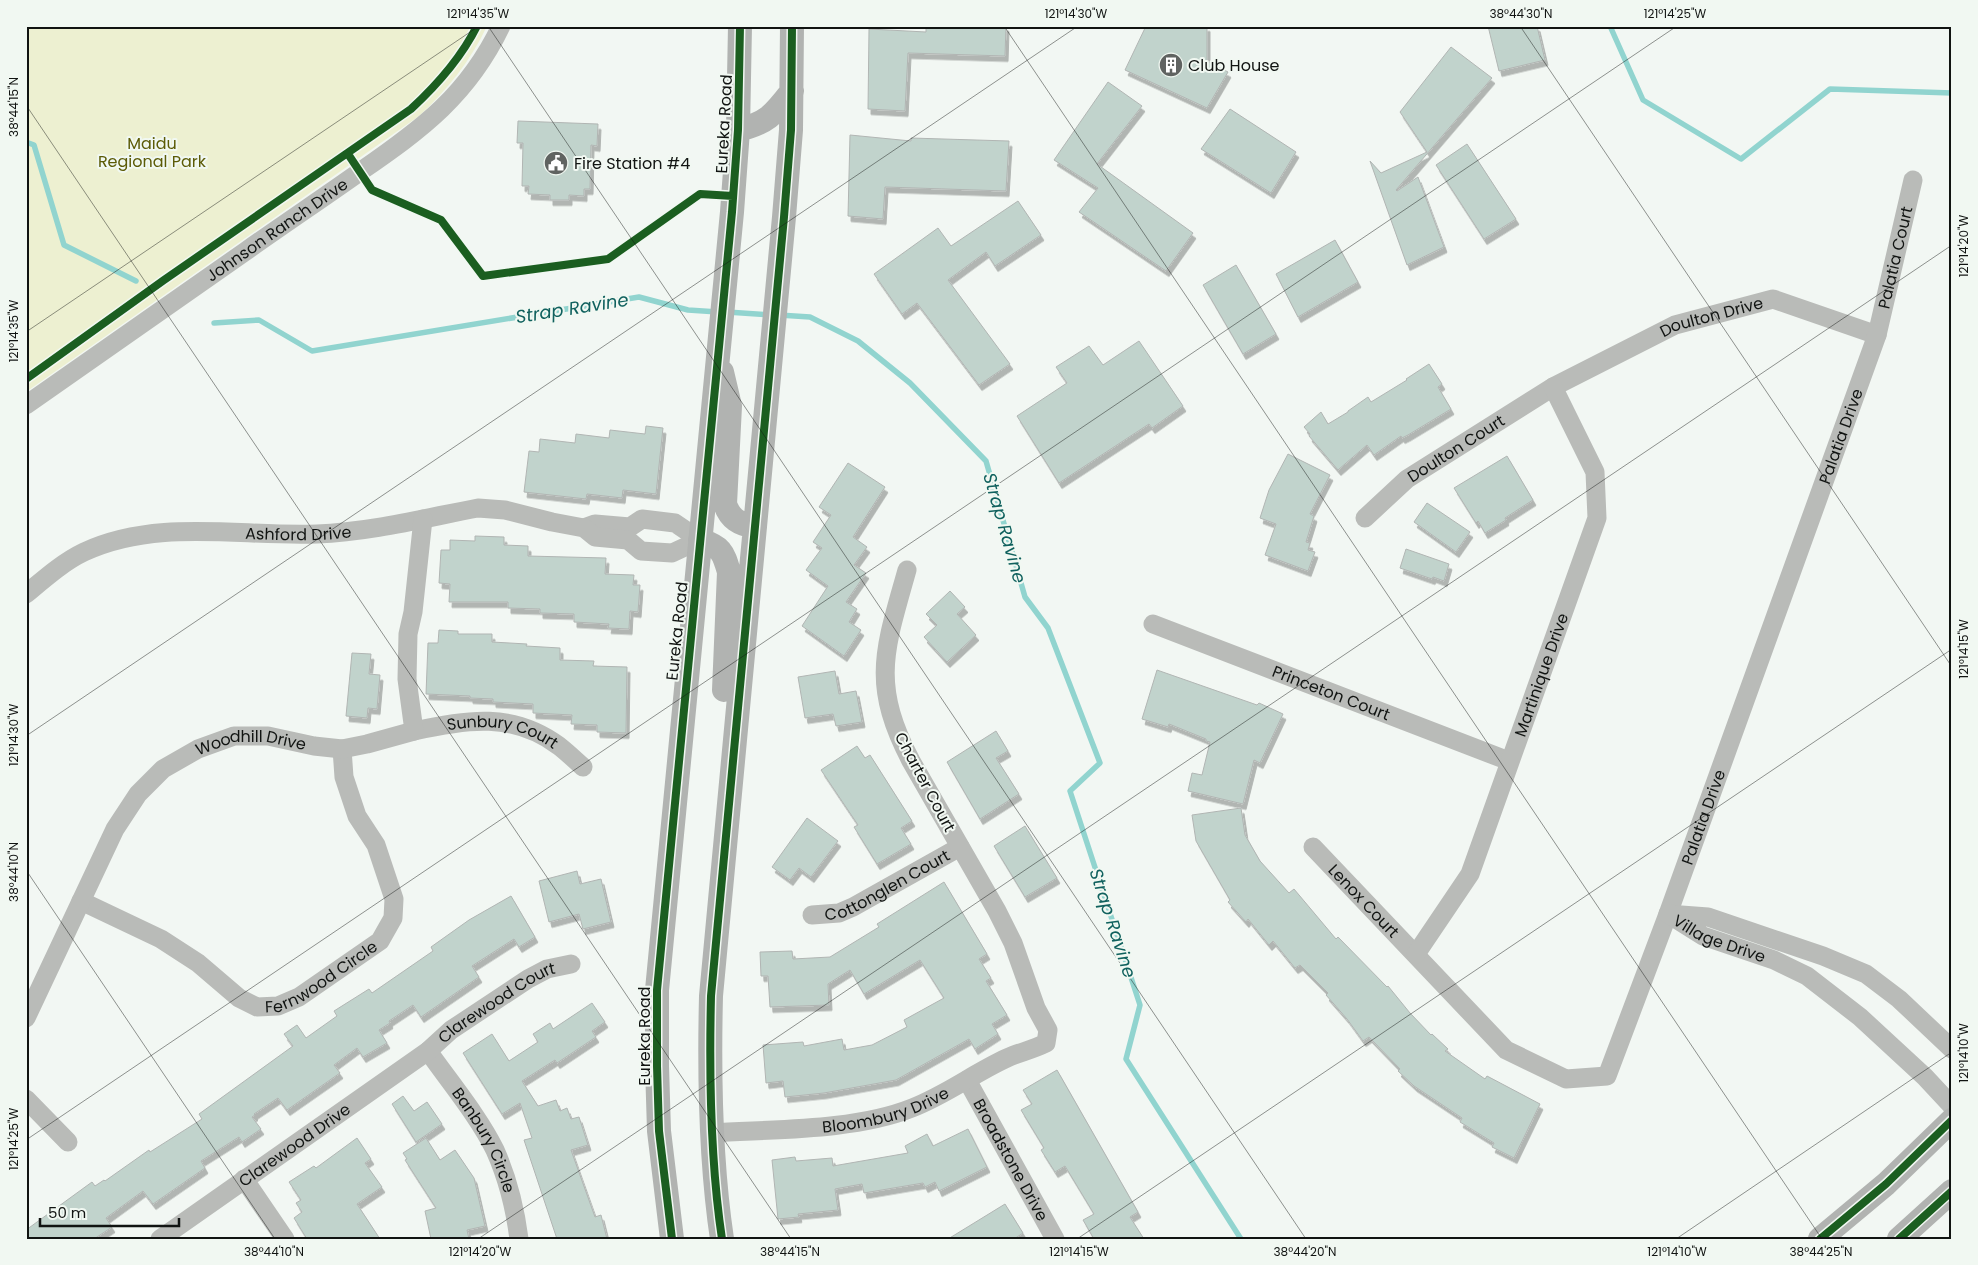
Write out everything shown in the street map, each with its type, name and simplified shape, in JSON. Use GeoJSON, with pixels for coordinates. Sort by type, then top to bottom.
{"type":"FeatureCollection","features":[{"type":"Feature","properties":{"kind":"main road","name":"Eureka Road"},"geometry":{"type":"LineString","coordinates":[[672,1239],[659,1131],[656,1066],[657,990],[728,257],[738,130],[740,26]]}},
{"type":"Feature","properties":{"kind":"main road"},"geometry":{"type":"LineString","coordinates":[[722,1239],[712,1133],[711,996],[734,736],[780,264],[792,91],[792,26]]}},
{"type":"Feature","properties":{"kind":"main road"},"geometry":{"type":"LineString","coordinates":[[738,130],[755,126],[773,116],[792,91]]}},
{"type":"Feature","properties":{"kind":"main road"},"geometry":{"type":"LineString","coordinates":[[719,346],[730,406],[725,504],[731,517],[740,524],[754,527]]}},
{"type":"Feature","properties":{"kind":"main road"},"geometry":{"type":"LineString","coordinates":[[700,540],[716,545],[724,554],[729,572],[730,590],[723,688],[734,736]]}},
{"type":"Feature","properties":{"kind":"main road"},"geometry":{"type":"LineString","coordinates":[[1820,1239],[1886,1184],[1952,1120]]}},
{"type":"Feature","properties":{"kind":"main road"},"geometry":{"type":"LineString","coordinates":[[1899,1239],[1952,1191]]}},
{"type":"Feature","properties":{"kind":"street","name":"Johnson Ranch Drive"},"geometry":{"type":"LineString","coordinates":[[26,406],[408,138],[444,108],[463,87],[491,46],[501,26]]}},
{"type":"Feature","properties":{"kind":"street","name":"Palatia Court"},"geometry":{"type":"LineString","coordinates":[[1878,335],[1913,180]]}},
{"type":"Feature","properties":{"kind":"street","name":"Doulton Drive"},"geometry":{"type":"LineString","coordinates":[[1553,387],[1675,325],[1773,299],[1878,335]]}},
{"type":"Feature","properties":{"kind":"street","name":"Palatia Drive"},"geometry":{"type":"LineString","coordinates":[[1416,954],[1506,1050],[1566,1079],[1607,1076],[1668,914],[1878,335]]}},
{"type":"Feature","properties":{"kind":"street","name":"Doulton Court"},"geometry":{"type":"LineString","coordinates":[[1365,518],[1407,479],[1553,387]]}},
{"type":"Feature","properties":{"kind":"street","name":"Martinique Drive"},"geometry":{"type":"LineString","coordinates":[[1416,954],[1470,874],[1597,518],[1595,472],[1553,387]]}},
{"type":"Feature","properties":{"kind":"street","name":"Ashford Drive"},"geometry":{"type":"LineString","coordinates":[[26,594],[50,573],[83,552],[115,540],[154,533],[319,534],[422,519],[478,508],[492,508],[518,512],[552,522],[584,528],[595,524],[629,534],[641,551],[672,553],[700,540]]}},
{"type":"Feature","properties":{"kind":"street"},"geometry":{"type":"LineString","coordinates":[[414,731],[407,679],[408,634],[413,612],[422,519]]}},
{"type":"Feature","properties":{"kind":"street","name":"Ashford Drive"},"geometry":{"type":"LineString","coordinates":[[629,534],[642,519],[675,523],[700,540]]}},
{"type":"Feature","properties":{"kind":"street","name":"Charter Court"},"geometry":{"type":"LineString","coordinates":[[907,570],[890,631],[885,657],[884,682],[889,709],[899,737],[1013,943],[1036,1008],[1048,1030],[1046,1043]]}},
{"type":"Feature","properties":{"kind":"street","name":"Princeton Court"},"geometry":{"type":"LineString","coordinates":[[1153,624],[1509,761]]}},
{"type":"Feature","properties":{"kind":"street","name":"Sunbury Court"},"geometry":{"type":"LineString","coordinates":[[414,731],[480,720],[506,722],[531,730],[559,746],[582,767]]}},
{"type":"Feature","properties":{"kind":"street","name":"Woodhill Drive"},"geometry":{"type":"LineString","coordinates":[[26,1018],[115,829],[138,794],[163,769],[198,749],[234,736],[268,736],[314,746],[342,749],[414,731]]}},
{"type":"Feature","properties":{"kind":"street","name":"Fernwood Circle"},"geometry":{"type":"LineString","coordinates":[[81,901],[161,939],[198,962],[239,998],[257,1007],[278,1006],[299,997],[380,941],[393,918],[394,899],[376,845],[357,816],[344,778],[342,749]]}},
{"type":"Feature","properties":{"kind":"street","name":"Cottonglen Court"},"geometry":{"type":"LineString","coordinates":[[812,915],[839,913],[853,907],[960,847]]}},
{"type":"Feature","properties":{"kind":"street","name":"Lenox Court"},"geometry":{"type":"LineString","coordinates":[[1313,847],[1416,954]]}},
{"type":"Feature","properties":{"kind":"street","name":"Village Drive"},"geometry":{"type":"LineString","coordinates":[[1668,914],[1708,916],[1823,956],[1866,974],[1899,999],[1952,1049]]}},
{"type":"Feature","properties":{"kind":"street","name":"Village Drive"},"geometry":{"type":"LineString","coordinates":[[1668,914],[1703,936],[1774,960],[1807,976],[1860,1017],[1952,1106]]}},
{"type":"Feature","properties":{"kind":"street","name":"Clarewood Court"},"geometry":{"type":"LineString","coordinates":[[428,1051],[451,1030],[528,979],[547,969],[571,964]]}},
{"type":"Feature","properties":{"kind":"street","name":"Bloombury Drive"},"geometry":{"type":"LineString","coordinates":[[712,1133],[828,1126],[882,1118],[912,1109],[938,1097],[1008,1057],[1033,1050],[1046,1043]]}},
{"type":"Feature","properties":{"kind":"street","name":"Clarewood Drive"},"geometry":{"type":"LineString","coordinates":[[160,1239],[428,1051]]}},
{"type":"Feature","properties":{"kind":"street","name":"Banbury Circle"},"geometry":{"type":"LineString","coordinates":[[428,1051],[494,1148],[514,1202],[519,1239]]}},
{"type":"Feature","properties":{"kind":"street","name":"Broadstone Drive"},"geometry":{"type":"LineString","coordinates":[[968,1080],[1055,1239]]}},
{"type":"Feature","properties":{"kind":"street"},"geometry":{"type":"LineString","coordinates":[[26,1099],[68,1142]]}},
{"type":"Feature","properties":{"kind":"street"},"geometry":{"type":"LineString","coordinates":[[244,1180],[285,1239]]}},
{"type":"Feature","properties":{"kind":"green space","name":"Maidu Regional Park"},"geometry":{"type":"Polygon","coordinates":[[[26,26],[487,26],[473,52],[457,75],[419,116],[26,392],[26,26]]]}},
{"type":"Feature","properties":{"kind":"building"},"geometry":{"type":"Polygon","coordinates":[[[926,26],[1006,26],[1005,56],[908,53],[905,111],[868,109],[869,29],[926,32],[926,26]]]}},
{"type":"Feature","properties":{"kind":"building","name":"Club House"},"geometry":{"type":"Polygon","coordinates":[[[1146,26],[1207,26],[1207,61],[1228,72],[1207,108],[1125,70],[1146,26]]]}},
{"type":"Feature","properties":{"kind":"building"},"geometry":{"type":"Polygon","coordinates":[[[1488,26],[1537,26],[1545,60],[1499,71],[1488,26]]]}},
{"type":"Feature","properties":{"kind":"building"},"geometry":{"type":"Polygon","coordinates":[[[1451,47],[1492,78],[1396,190],[1418,177],[1444,247],[1407,265],[1370,161],[1381,173],[1427,152],[1400,112],[1451,47]]]}},
{"type":"Feature","properties":{"kind":"building"},"geometry":{"type":"Polygon","coordinates":[[[1108,82],[1142,106],[1097,164],[1193,233],[1166,271],[1079,212],[1098,188],[1054,160],[1108,82]]]}},
{"type":"Feature","properties":{"kind":"building"},"geometry":{"type":"Polygon","coordinates":[[[1230,109],[1296,152],[1271,193],[1201,149],[1230,109]]]}},
{"type":"Feature","properties":{"kind":"building","name":"Fire Station #4"},"geometry":{"type":"Polygon","coordinates":[[[518,121],[598,124],[597,146],[591,145],[590,189],[584,189],[584,196],[569,195],[569,200],[550,200],[550,195],[528,194],[529,186],[522,186],[523,143],[517,143],[518,121]]]}},
{"type":"Feature","properties":{"kind":"building"},"geometry":{"type":"Polygon","coordinates":[[[850,135],[911,141],[911,138],[1009,141],[1006,191],[885,187],[883,219],[848,216],[850,135]]]}},
{"type":"Feature","properties":{"kind":"building"},"geometry":{"type":"Polygon","coordinates":[[[1467,144],[1516,219],[1484,239],[1436,165],[1467,144]]]}},
{"type":"Feature","properties":{"kind":"building"},"geometry":{"type":"Polygon","coordinates":[[[1018,201],[1041,235],[995,266],[986,252],[948,280],[1010,364],[979,385],[917,303],[902,314],[874,274],[938,228],[951,246],[1018,201]]]}},
{"type":"Feature","properties":{"kind":"building"},"geometry":{"type":"Polygon","coordinates":[[[1335,240],[1358,282],[1298,317],[1276,274],[1335,240]]]}},
{"type":"Feature","properties":{"kind":"building"},"geometry":{"type":"Polygon","coordinates":[[[1236,265],[1276,334],[1243,354],[1203,285],[1236,265]]]}},
{"type":"Feature","properties":{"kind":"building"},"geometry":{"type":"Polygon","coordinates":[[[1139,341],[1183,406],[1152,428],[1149,424],[1059,483],[1017,416],[1067,383],[1056,367],[1089,346],[1103,365],[1139,341]]]}},
{"type":"Feature","properties":{"kind":"building"},"geometry":{"type":"Polygon","coordinates":[[[1429,364],[1442,384],[1438,387],[1451,409],[1408,435],[1402,438],[1401,436],[1374,455],[1367,445],[1338,470],[1309,436],[1310,434],[1304,427],[1321,412],[1328,424],[1368,397],[1371,402],[1429,364]]]}},
{"type":"Feature","properties":{"kind":"building"},"geometry":{"type":"Polygon","coordinates":[[[646,426],[663,428],[656,494],[623,490],[622,498],[587,494],[586,499],[524,492],[529,451],[539,452],[540,439],[575,443],[576,434],[609,438],[610,430],[645,434],[646,426]]]}},
{"type":"Feature","properties":{"kind":"building"},"geometry":{"type":"Polygon","coordinates":[[[1288,454],[1330,475],[1310,514],[1314,516],[1306,542],[1310,543],[1308,550],[1315,552],[1308,571],[1265,555],[1276,524],[1260,518],[1269,490],[1288,454]]]}},
{"type":"Feature","properties":{"kind":"building"},"geometry":{"type":"Polygon","coordinates":[[[1507,456],[1533,500],[1485,533],[1478,521],[1476,523],[1454,488],[1507,456]]]}},
{"type":"Feature","properties":{"kind":"building"},"geometry":{"type":"Polygon","coordinates":[[[848,463],[885,487],[853,537],[867,547],[854,565],[866,573],[846,602],[857,609],[849,622],[861,630],[844,656],[802,626],[828,586],[806,570],[822,548],[813,542],[831,515],[819,507],[848,463]]]}},
{"type":"Feature","properties":{"kind":"building"},"geometry":{"type":"Polygon","coordinates":[[[1427,503],[1470,532],[1456,552],[1414,522],[1427,503]]]}},
{"type":"Feature","properties":{"kind":"building"},"geometry":{"type":"Polygon","coordinates":[[[475,536],[504,537],[504,545],[528,546],[528,556],[606,558],[605,574],[634,575],[633,585],[640,585],[638,612],[630,611],[629,629],[608,628],[609,624],[574,622],[574,614],[540,613],[540,609],[508,608],[508,602],[449,602],[450,584],[439,583],[441,550],[450,550],[450,540],[475,541],[475,536]]]}},
{"type":"Feature","properties":{"kind":"building"},"geometry":{"type":"Polygon","coordinates":[[[1406,549],[1449,564],[1444,581],[1400,568],[1406,549]]]}},
{"type":"Feature","properties":{"kind":"building"},"geometry":{"type":"Polygon","coordinates":[[[950,591],[965,607],[957,614],[976,635],[947,662],[924,637],[937,625],[926,614],[950,591]]]}},
{"type":"Feature","properties":{"kind":"building"},"geometry":{"type":"Polygon","coordinates":[[[439,630],[458,631],[458,634],[492,634],[492,642],[560,648],[560,660],[594,661],[593,666],[627,667],[626,733],[597,732],[597,725],[571,724],[572,715],[533,713],[533,704],[493,702],[493,699],[470,698],[470,696],[426,694],[428,643],[438,643],[439,630]]]}},
{"type":"Feature","properties":{"kind":"building"},"geometry":{"type":"Polygon","coordinates":[[[352,653],[371,654],[369,674],[380,675],[377,709],[368,708],[367,718],[346,716],[352,653]]]}},
{"type":"Feature","properties":{"kind":"building"},"geometry":{"type":"Polygon","coordinates":[[[1157,670],[1257,705],[1259,703],[1283,714],[1260,763],[1254,760],[1243,804],[1188,791],[1192,773],[1202,775],[1210,742],[1169,724],[1168,727],[1142,719],[1157,670]]]}},
{"type":"Feature","properties":{"kind":"building"},"geometry":{"type":"Polygon","coordinates":[[[835,671],[839,694],[856,691],[862,722],[836,726],[833,714],[805,718],[798,677],[835,671]]]}},
{"type":"Feature","properties":{"kind":"building"},"geometry":{"type":"Polygon","coordinates":[[[996,731],[1008,751],[996,758],[1019,794],[980,819],[947,762],[996,731]]]}},
{"type":"Feature","properties":{"kind":"building"},"geometry":{"type":"Polygon","coordinates":[[[857,746],[865,758],[870,755],[912,821],[901,828],[911,844],[877,864],[854,827],[858,825],[821,770],[857,746]]]}},
{"type":"Feature","properties":{"kind":"building"},"geometry":{"type":"Polygon","coordinates":[[[1241,808],[1245,835],[1260,861],[1289,893],[1294,889],[1336,939],[1338,937],[1388,986],[1410,1013],[1431,1035],[1448,1049],[1445,1051],[1485,1079],[1487,1076],[1540,1104],[1514,1158],[1492,1147],[1494,1143],[1460,1122],[1462,1118],[1414,1086],[1398,1071],[1400,1069],[1369,1037],[1363,1041],[1326,995],[1328,993],[1300,965],[1295,968],[1273,941],[1269,945],[1248,919],[1246,922],[1228,902],[1230,900],[1196,841],[1192,815],[1241,808]]]}},
{"type":"Feature","properties":{"kind":"building"},"geometry":{"type":"Polygon","coordinates":[[[807,818],[838,841],[811,877],[799,868],[790,880],[772,867],[807,818]]]}},
{"type":"Feature","properties":{"kind":"building"},"geometry":{"type":"Polygon","coordinates":[[[1025,826],[1057,878],[1025,897],[994,846],[1025,826]]]}},
{"type":"Feature","properties":{"kind":"building"},"geometry":{"type":"Polygon","coordinates":[[[577,871],[580,884],[601,879],[611,922],[583,929],[579,914],[549,922],[539,881],[577,871]]]}},
{"type":"Feature","properties":{"kind":"building"},"geometry":{"type":"Polygon","coordinates":[[[944,882],[987,954],[979,959],[991,978],[986,981],[1007,1015],[992,1024],[998,1034],[975,1049],[969,1039],[896,1080],[824,1093],[785,1097],[783,1081],[766,1083],[763,1045],[803,1042],[804,1046],[842,1039],[844,1050],[872,1045],[907,1027],[904,1020],[944,998],[920,960],[864,994],[850,970],[828,984],[829,1005],[770,1007],[768,976],[761,976],[760,952],[792,951],[793,959],[830,957],[879,927],[877,924],[944,882]]]}},
{"type":"Feature","properties":{"kind":"building"},"geometry":{"type":"Polygon","coordinates":[[[511,896],[535,937],[519,947],[514,939],[472,966],[479,977],[421,1017],[413,1005],[389,1021],[390,1023],[379,1030],[387,1043],[363,1057],[357,1048],[334,1065],[340,1073],[287,1110],[278,1098],[254,1114],[252,1117],[261,1129],[242,1142],[239,1137],[201,1161],[205,1168],[153,1204],[143,1191],[106,1218],[112,1227],[94,1239],[26,1239],[26,1230],[92,1182],[95,1186],[105,1181],[149,1150],[150,1152],[202,1119],[199,1114],[293,1046],[284,1034],[297,1025],[306,1038],[337,1016],[334,1011],[369,989],[372,993],[433,951],[431,947],[469,920],[511,896]]]}},
{"type":"Feature","properties":{"kind":"building"},"geometry":{"type":"Polygon","coordinates":[[[592,1003],[605,1022],[592,1031],[596,1037],[557,1063],[555,1060],[522,1081],[538,1106],[556,1100],[560,1111],[567,1108],[571,1119],[579,1117],[588,1145],[571,1150],[595,1217],[601,1215],[607,1239],[557,1239],[524,1140],[532,1138],[520,1103],[502,1114],[463,1053],[492,1034],[509,1061],[538,1042],[533,1034],[550,1023],[553,1029],[592,1003]]]}},
{"type":"Feature","properties":{"kind":"building"},"geometry":{"type":"Polygon","coordinates":[[[1057,1070],[1138,1212],[1130,1217],[1144,1239],[1094,1239],[1083,1220],[1094,1214],[1065,1166],[1055,1172],[1041,1150],[1044,1148],[1021,1110],[1032,1104],[1023,1090],[1057,1070]]]}},
{"type":"Feature","properties":{"kind":"building"},"geometry":{"type":"Polygon","coordinates":[[[403,1096],[414,1111],[427,1102],[442,1124],[416,1142],[392,1104],[403,1096]]]}},
{"type":"Feature","properties":{"kind":"building"},"geometry":{"type":"Polygon","coordinates":[[[968,1129],[987,1167],[939,1191],[935,1182],[925,1187],[923,1183],[864,1193],[862,1184],[835,1189],[838,1210],[798,1214],[799,1217],[778,1219],[772,1160],[795,1157],[796,1161],[832,1158],[833,1166],[908,1153],[905,1146],[927,1134],[933,1146],[968,1129]]]}},
{"type":"Feature","properties":{"kind":"building"},"geometry":{"type":"Polygon","coordinates":[[[357,1138],[371,1159],[365,1163],[382,1187],[357,1204],[380,1239],[307,1239],[294,1218],[302,1212],[296,1203],[301,1200],[289,1182],[314,1166],[316,1168],[357,1138]]]}},
{"type":"Feature","properties":{"kind":"building"},"geometry":{"type":"Polygon","coordinates":[[[426,1138],[440,1160],[455,1150],[474,1178],[485,1226],[467,1230],[469,1239],[431,1239],[425,1211],[436,1208],[405,1160],[407,1159],[403,1153],[426,1138]]]}},
{"type":"Feature","properties":{"kind":"building"},"geometry":{"type":"Polygon","coordinates":[[[1005,1204],[1023,1233],[1014,1239],[948,1239],[1005,1204]]]}},
{"type":"Feature","properties":{"kind":"waterway"},"geometry":{"type":"LineString","coordinates":[[1610,26],[1643,100],[1741,159],[1830,89],[1952,93]]}},
{"type":"Feature","properties":{"kind":"waterway","name":"Strap Ravine"},"geometry":{"type":"LineString","coordinates":[[26,142],[34,145],[64,245],[136,281]]}},
{"type":"Feature","properties":{"kind":"waterway","name":"Strap Ravine"},"geometry":{"type":"LineString","coordinates":[[214,323],[259,320],[312,351],[639,297],[688,310],[718,312]]}},
{"type":"Feature","properties":{"kind":"waterway","name":"Strap Ravine"},"geometry":{"type":"LineString","coordinates":[[727,312],[770,315]]}},
{"type":"Feature","properties":{"kind":"waterway","name":"Strap Ravine"},"geometry":{"type":"LineString","coordinates":[[779,315],[810,317],[858,341],[910,383],[986,461],[1025,597],[1048,628],[1100,763],[1070,791],[1140,1005],[1126,1059],[1241,1239]]}},
{"type":"Feature","properties":{"kind":"cycle path"},"geometry":{"type":"LineString","coordinates":[[26,379],[164,280],[411,109],[448,70],[464,49],[477,26]]}},
{"type":"Feature","properties":{"kind":"cycle path"},"geometry":{"type":"LineString","coordinates":[[672,1239],[659,1131],[657,990],[732,212],[738,130],[740,26]]}},
{"type":"Feature","properties":{"kind":"cycle path"},"geometry":{"type":"LineString","coordinates":[[722,1239],[715,1179],[711,1118],[711,996],[784,217],[791,130],[792,26]]}},
{"type":"Feature","properties":{"kind":"cycle path"},"geometry":{"type":"LineString","coordinates":[[348,154],[372,190],[441,220],[483,276],[608,259],[700,194],[733,196]]}},
{"type":"Feature","properties":{"kind":"cycle path"},"geometry":{"type":"LineString","coordinates":[[1820,1239],[1886,1184],[1952,1120]]}},
{"type":"Feature","properties":{"kind":"cycle path"},"geometry":{"type":"LineString","coordinates":[[1899,1239],[1952,1191]]}},
{"type":"Feature","properties":{"kind":"place","name":"Club House"},"geometry":{"type":"Point","coordinates":[1171,65]}},
{"type":"Feature","properties":{"kind":"place","name":"Fire Station #4"},"geometry":{"type":"Point","coordinates":[556,163]}}]}
